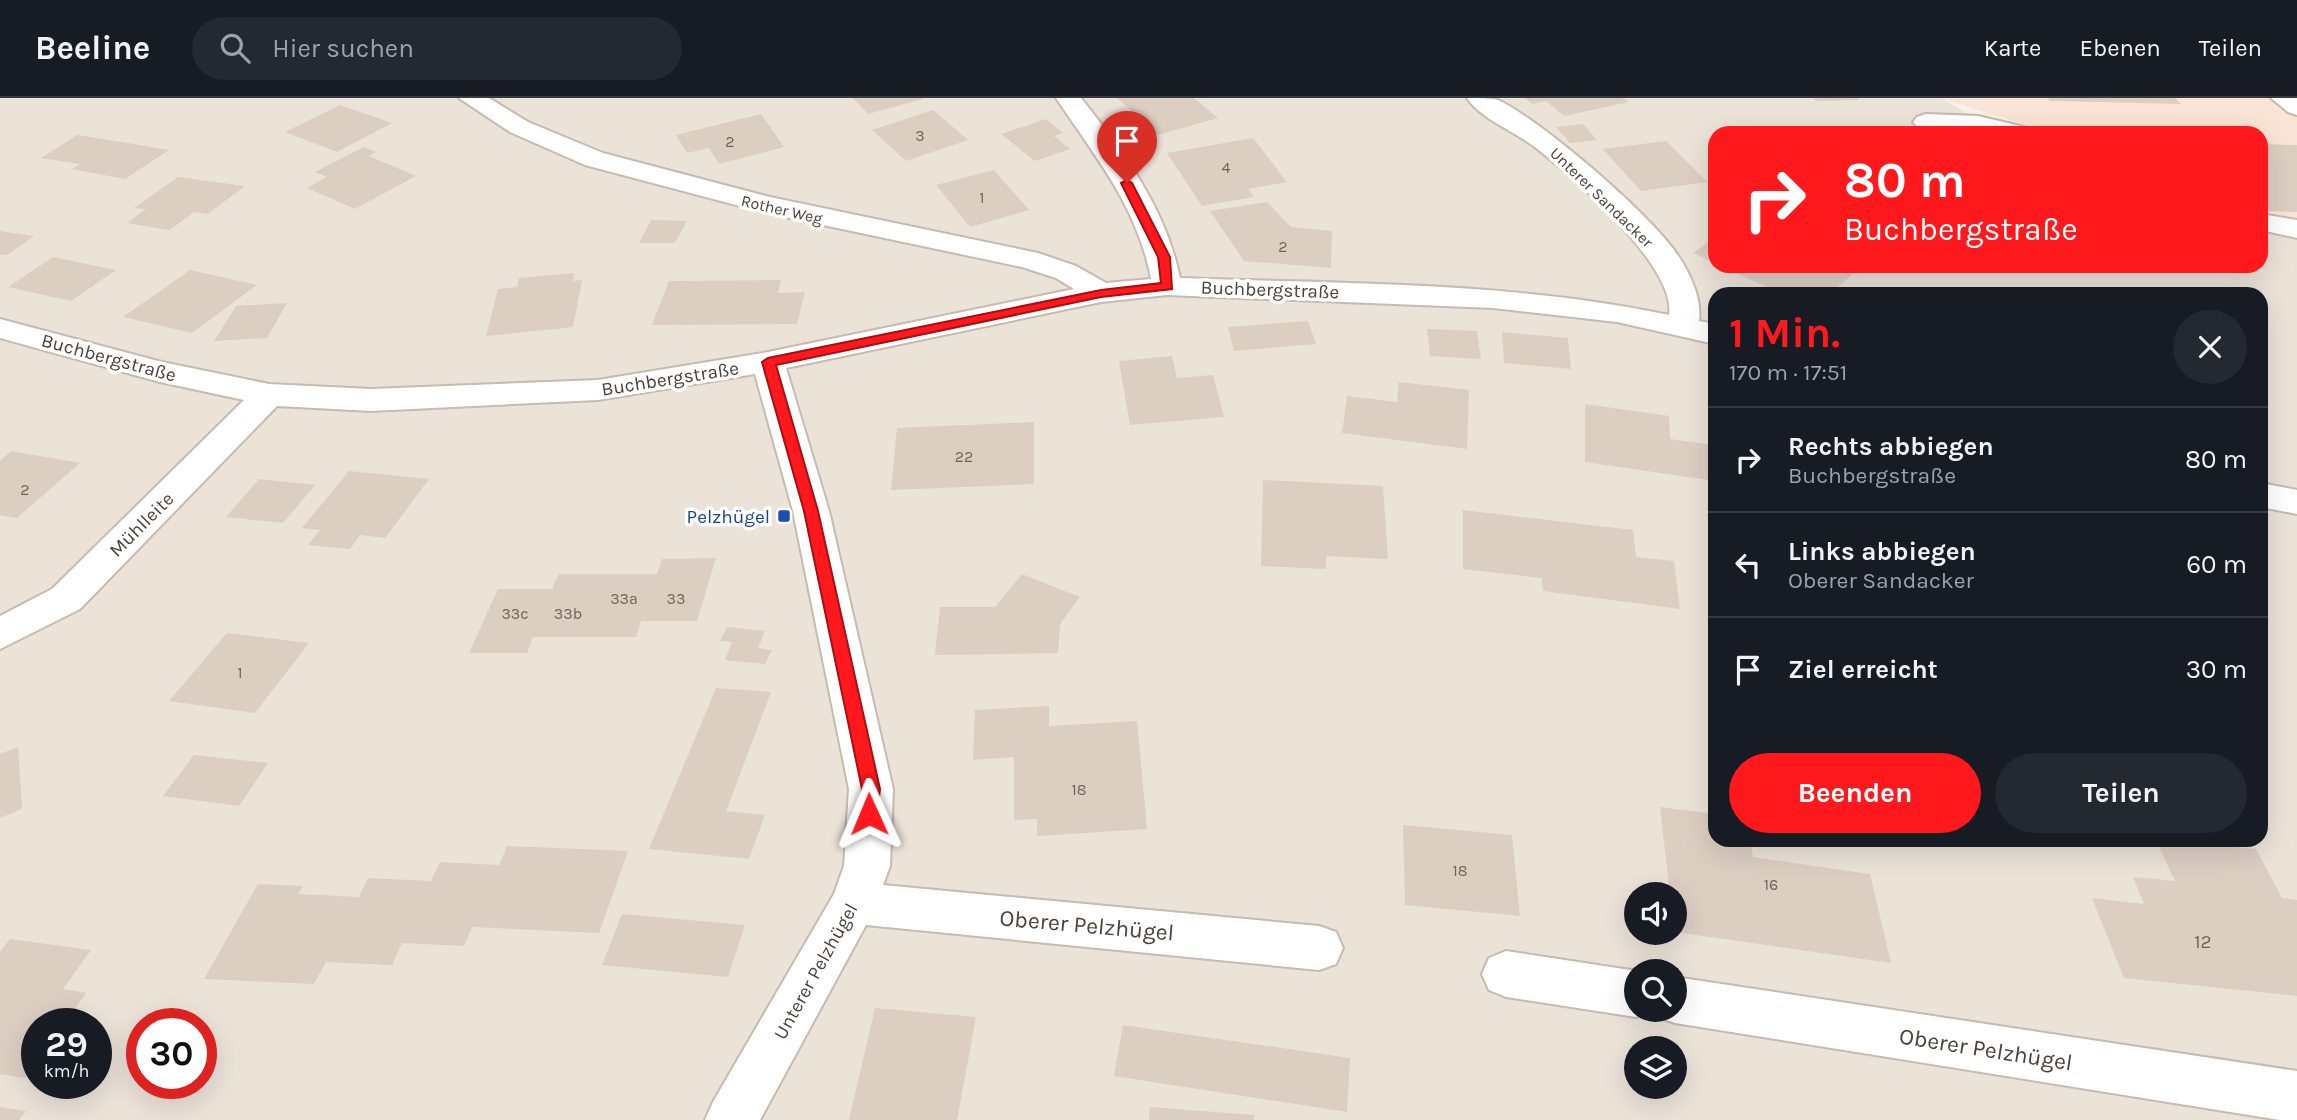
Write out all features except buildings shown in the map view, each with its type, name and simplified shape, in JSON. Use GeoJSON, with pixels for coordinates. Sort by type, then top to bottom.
{"type":"FeatureCollection","features":[{"type":"Feature","properties":{"kind":"street","name":"Rother Weg"},"geometry":{"type":"LineString","coordinates":[[471,98],[520,127],[594,159],[766,205],[914,238],[1028,259],[1066,272],[1101,293]]}},
{"type":"Feature","properties":{"kind":"street"},"geometry":{"type":"LineString","coordinates":[[1068,98],[1100,139],[1140,205],[1164,257],[1167,286]]}},
{"type":"Feature","properties":{"kind":"street","name":"Unterer Sandacker"},"geometry":{"type":"LineString","coordinates":[[1479,98],[1545,142],[1640,229],[1666,259],[1686,306],[1683,325]]}},
{"type":"Feature","properties":{"kind":"street"},"geometry":{"type":"LineString","coordinates":[[2283,98],[2297,107]]}},
{"type":"Feature","properties":{"kind":"street"},"geometry":{"type":"LineString","coordinates":[[1926,122],[1987,126]]}},
{"type":"Feature","properties":{"kind":"street"},"geometry":{"type":"LineString","coordinates":[[2268,223],[2297,229]]}},
{"type":"Feature","properties":{"kind":"street","name":"Buchbergstraße"},"geometry":{"type":"LineString","coordinates":[[0,328],[160,372],[269,395],[371,400],[598,390],[768,362],[1101,293],[1167,286],[1493,299],[1617,313],[1708,332]]}},
{"type":"Feature","properties":{"kind":"street","name":"Unterer Pelzhügel"},"geometry":{"type":"LineString","coordinates":[[731,1120],[854,903],[867,866],[871,789],[811,511],[768,362]]}},
{"type":"Feature","properties":{"kind":"street","name":"Mühlleite"},"geometry":{"type":"LineString","coordinates":[[0,634],[66,599],[269,395]]}},
{"type":"Feature","properties":{"kind":"street"},"geometry":{"type":"LineString","coordinates":[[2268,496],[2297,502]]}},
{"type":"Feature","properties":{"kind":"street","name":"Oberer Pelzhügel"},"geometry":{"type":"LineString","coordinates":[[854,903],[1319,948]]}},
{"type":"Feature","properties":{"kind":"street"},"geometry":{"type":"LineString","coordinates":[[1506,974],[1624,992]]}},
{"type":"Feature","properties":{"kind":"street","name":"Oberer Pelzhügel"},"geometry":{"type":"LineString","coordinates":[[1687,1002],[2297,1097]]}},
{"type":"Feature","properties":{"kind":"shaded area"},"geometry":{"type":"Polygon","coordinates":[[[0,98],[1941,98],[1988,126],[1708,126],[1708,273],[2268,273],[2268,230],[2297,236],[2297,1120],[0,1120],[0,98]]]}},
{"type":"Feature","properties":{"kind":"shaded area"},"geometry":{"type":"Polygon","coordinates":[[[1941,98],[2297,98],[2297,222],[2268,216],[2268,126],[2029,126],[1941,98]]]}},
{"type":"Feature","properties":{"kind":"place","name":"Pelzhügel"},"geometry":{"type":"Point","coordinates":[784,516]}},
{"type":"Feature","properties":{"kind":"route"},"geometry":{"type":"LineString","coordinates":[[869,814],[871,789],[811,511],[768,362],[1101,293],[1167,286],[1164,257],[1127,183]]}}]}
